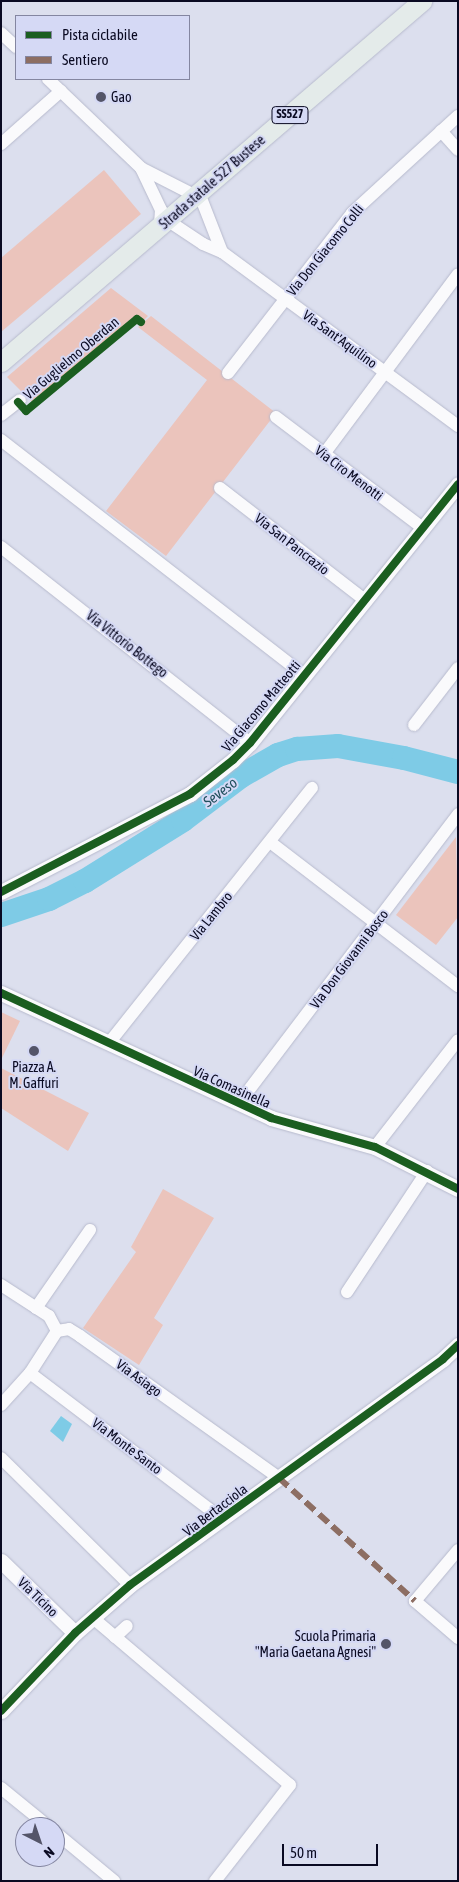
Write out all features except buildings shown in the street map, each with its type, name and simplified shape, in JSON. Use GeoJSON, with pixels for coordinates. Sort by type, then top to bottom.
{"type":"FeatureCollection","features":[{"type":"Feature","properties":{"kind":"main road","name":"Strada statale 527 Bustese"},"geometry":{"type":"LineString","coordinates":[[1,362],[422,1]]}},
{"type":"Feature","properties":{"kind":"street"},"geometry":{"type":"LineString","coordinates":[[1,32],[15,46]]}},
{"type":"Feature","properties":{"kind":"street"},"geometry":{"type":"LineString","coordinates":[[49,80],[141,168],[198,194]]}},
{"type":"Feature","properties":{"kind":"street"},"geometry":{"type":"LineString","coordinates":[[1,144],[60,91]]}},
{"type":"Feature","properties":{"kind":"street","name":"Via Don Giacomo Colli"},"geometry":{"type":"LineString","coordinates":[[228,373],[352,213],[457,117]]}},
{"type":"Feature","properties":{"kind":"street"},"geometry":{"type":"LineString","coordinates":[[441,130],[458,150]]}},
{"type":"Feature","properties":{"kind":"street"},"geometry":{"type":"LineString","coordinates":[[141,168],[158,201],[164,223]]}},
{"type":"Feature","properties":{"kind":"street","name":"Via Sant'Aquilino"},"geometry":{"type":"LineString","coordinates":[[198,194],[209,225],[222,252]]}},
{"type":"Feature","properties":{"kind":"street","name":"Via Sant'Aquilino"},"geometry":{"type":"LineString","coordinates":[[164,223],[222,252],[458,426]]}},
{"type":"Feature","properties":{"kind":"street"},"geometry":{"type":"LineString","coordinates":[[324,454],[458,274]]}},
{"type":"Feature","properties":{"kind":"street","name":"Via Guglielmo Oberdan"},"geometry":{"type":"LineString","coordinates":[[1,415],[20,400]]}},
{"type":"Feature","properties":{"kind":"street","name":"Via Ciro Menotti"},"geometry":{"type":"LineString","coordinates":[[276,418],[423,528]]}},
{"type":"Feature","properties":{"kind":"street"},"geometry":{"type":"LineString","coordinates":[[1,440],[304,675]]}},
{"type":"Feature","properties":{"kind":"street","name":"Via Giacomo Matteotti"},"geometry":{"type":"LineString","coordinates":[[1,892],[190,794],[250,743],[458,484]]}},
{"type":"Feature","properties":{"kind":"street","name":"Via San Pancrazio"},"geometry":{"type":"LineString","coordinates":[[220,488],[365,600]]}},
{"type":"Feature","properties":{"kind":"street","name":"Via Vittorio Bottego"},"geometry":{"type":"LineString","coordinates":[[1,548],[250,743]]}},
{"type":"Feature","properties":{"kind":"street"},"geometry":{"type":"LineString","coordinates":[[414,725],[458,668]]}},
{"type":"Feature","properties":{"kind":"street","name":"Via Lambro"},"geometry":{"type":"LineString","coordinates":[[108,1043],[312,788]]}},
{"type":"Feature","properties":{"kind":"street","name":"Via Don Giovanni Bosco"},"geometry":{"type":"LineString","coordinates":[[239,1103],[376,925],[458,814]]}},
{"type":"Feature","properties":{"kind":"street"},"geometry":{"type":"LineString","coordinates":[[270,842],[458,986]]}},
{"type":"Feature","properties":{"kind":"street","name":"Via Comasinella"},"geometry":{"type":"LineString","coordinates":[[2,993],[270,1118],[375,1147],[427,1171],[458,1188]]}},
{"type":"Feature","properties":{"kind":"street"},"geometry":{"type":"LineString","coordinates":[[375,1147],[458,1040]]}},
{"type":"Feature","properties":{"kind":"street"},"geometry":{"type":"LineString","coordinates":[[347,1292],[427,1171]]}},
{"type":"Feature","properties":{"kind":"street"},"geometry":{"type":"LineString","coordinates":[[36,1308],[90,1230]]}},
{"type":"Feature","properties":{"kind":"street"},"geometry":{"type":"LineString","coordinates":[[1,1285],[54,1321],[58,1331],[30,1373],[1,1405]]}},
{"type":"Feature","properties":{"kind":"street","name":"Via Asiago"},"geometry":{"type":"LineString","coordinates":[[58,1331],[69,1329],[80,1336],[280,1478]]}},
{"type":"Feature","properties":{"kind":"street","name":"Via Bertacciola"},"geometry":{"type":"LineString","coordinates":[[1,1711],[75,1633],[130,1585],[224,1520],[443,1359],[458,1345]]}},
{"type":"Feature","properties":{"kind":"street","name":"Via Monte Santo"},"geometry":{"type":"LineString","coordinates":[[30,1373],[224,1520]]}},
{"type":"Feature","properties":{"kind":"street"},"geometry":{"type":"LineString","coordinates":[[1,1458],[130,1585]]}},
{"type":"Feature","properties":{"kind":"street"},"geometry":{"type":"LineString","coordinates":[[458,1550],[415,1601],[458,1638]]}},
{"type":"Feature","properties":{"kind":"street","name":"Via Ticino"},"geometry":{"type":"LineString","coordinates":[[1,1561],[75,1633]]}},
{"type":"Feature","properties":{"kind":"street"},"geometry":{"type":"LineString","coordinates":[[93,1618],[290,1785],[215,1881]]}},
{"type":"Feature","properties":{"kind":"street"},"geometry":{"type":"LineString","coordinates":[[115,1637],[127,1626]]}},
{"type":"Feature","properties":{"kind":"street"},"geometry":{"type":"LineString","coordinates":[[1,1788],[37,1817]]}},
{"type":"Feature","properties":{"kind":"street"},"geometry":{"type":"LineString","coordinates":[[65,1840],[114,1881]]}},
{"type":"Feature","properties":{"kind":"shaded area"},"geometry":{"type":"Polygon","coordinates":[[[104,170],[141,214],[1,332],[1,258],[104,170]]]}},
{"type":"Feature","properties":{"kind":"shaded area"},"geometry":{"type":"Polygon","coordinates":[[[111,288],[148,316],[144,320],[136,315],[32,402],[7,377],[111,288]]]}},
{"type":"Feature","properties":{"kind":"shaded area"},"geometry":{"type":"Polygon","coordinates":[[[151,316],[276,413],[166,556],[106,511],[207,380],[138,327],[151,316]]]}},
{"type":"Feature","properties":{"kind":"shaded area"},"geometry":{"type":"Polygon","coordinates":[[[456,837],[458,917],[436,945],[396,915],[456,837]]]}},
{"type":"Feature","properties":{"kind":"shaded area"},"geometry":{"type":"Polygon","coordinates":[[[1,1012],[20,1021],[1,1060],[1,1012]]]}},
{"type":"Feature","properties":{"kind":"shaded area"},"geometry":{"type":"Polygon","coordinates":[[[1,1068],[89,1113],[68,1151],[1,1108],[1,1068]]]}},
{"type":"Feature","properties":{"kind":"shaded area"},"geometry":{"type":"Polygon","coordinates":[[[163,1189],[214,1218],[154,1318],[163,1325],[139,1365],[83,1328],[136,1252],[131,1247],[163,1189]]]}},
{"type":"Feature","properties":{"kind":"water"},"geometry":{"type":"Polygon","coordinates":[[[61,1416],[72,1424],[63,1442],[50,1431],[61,1416]]]}},
{"type":"Feature","properties":{"kind":"waterway","name":"Seveso"},"geometry":{"type":"LineString","coordinates":[[1,915],[49,899],[85,881],[183,820],[241,776],[278,755],[297,749],[338,746],[404,758],[458,772]]}},
{"type":"Feature","properties":{"kind":"marked path"},"geometry":{"type":"LineString","coordinates":[[279,1478],[415,1601]]}},
{"type":"Feature","properties":{"kind":"cycle path"},"geometry":{"type":"LineString","coordinates":[[18,402],[26,411],[137,319],[141,322]]}},
{"type":"Feature","properties":{"kind":"cycle path"},"geometry":{"type":"LineString","coordinates":[[1,892],[190,794],[233,760],[250,743],[458,484]]}},
{"type":"Feature","properties":{"kind":"cycle path"},"geometry":{"type":"LineString","coordinates":[[1,993],[271,1118],[375,1147],[458,1189]]}},
{"type":"Feature","properties":{"kind":"cycle path"},"geometry":{"type":"LineString","coordinates":[[1,1711],[75,1633],[130,1585],[443,1359],[458,1345]]}},
{"type":"Feature","properties":{"kind":"place","name":"Gao"},"geometry":{"type":"Point","coordinates":[101,97]}},
{"type":"Feature","properties":{"kind":"place","name":"Piazza A. M. Gaffuri"},"geometry":{"type":"Point","coordinates":[34,1051]}},
{"type":"Feature","properties":{"kind":"place","name":"Scuola Primaria \"Maria Gaetana Agnesi\""},"geometry":{"type":"Point","coordinates":[386,1644]}}]}
